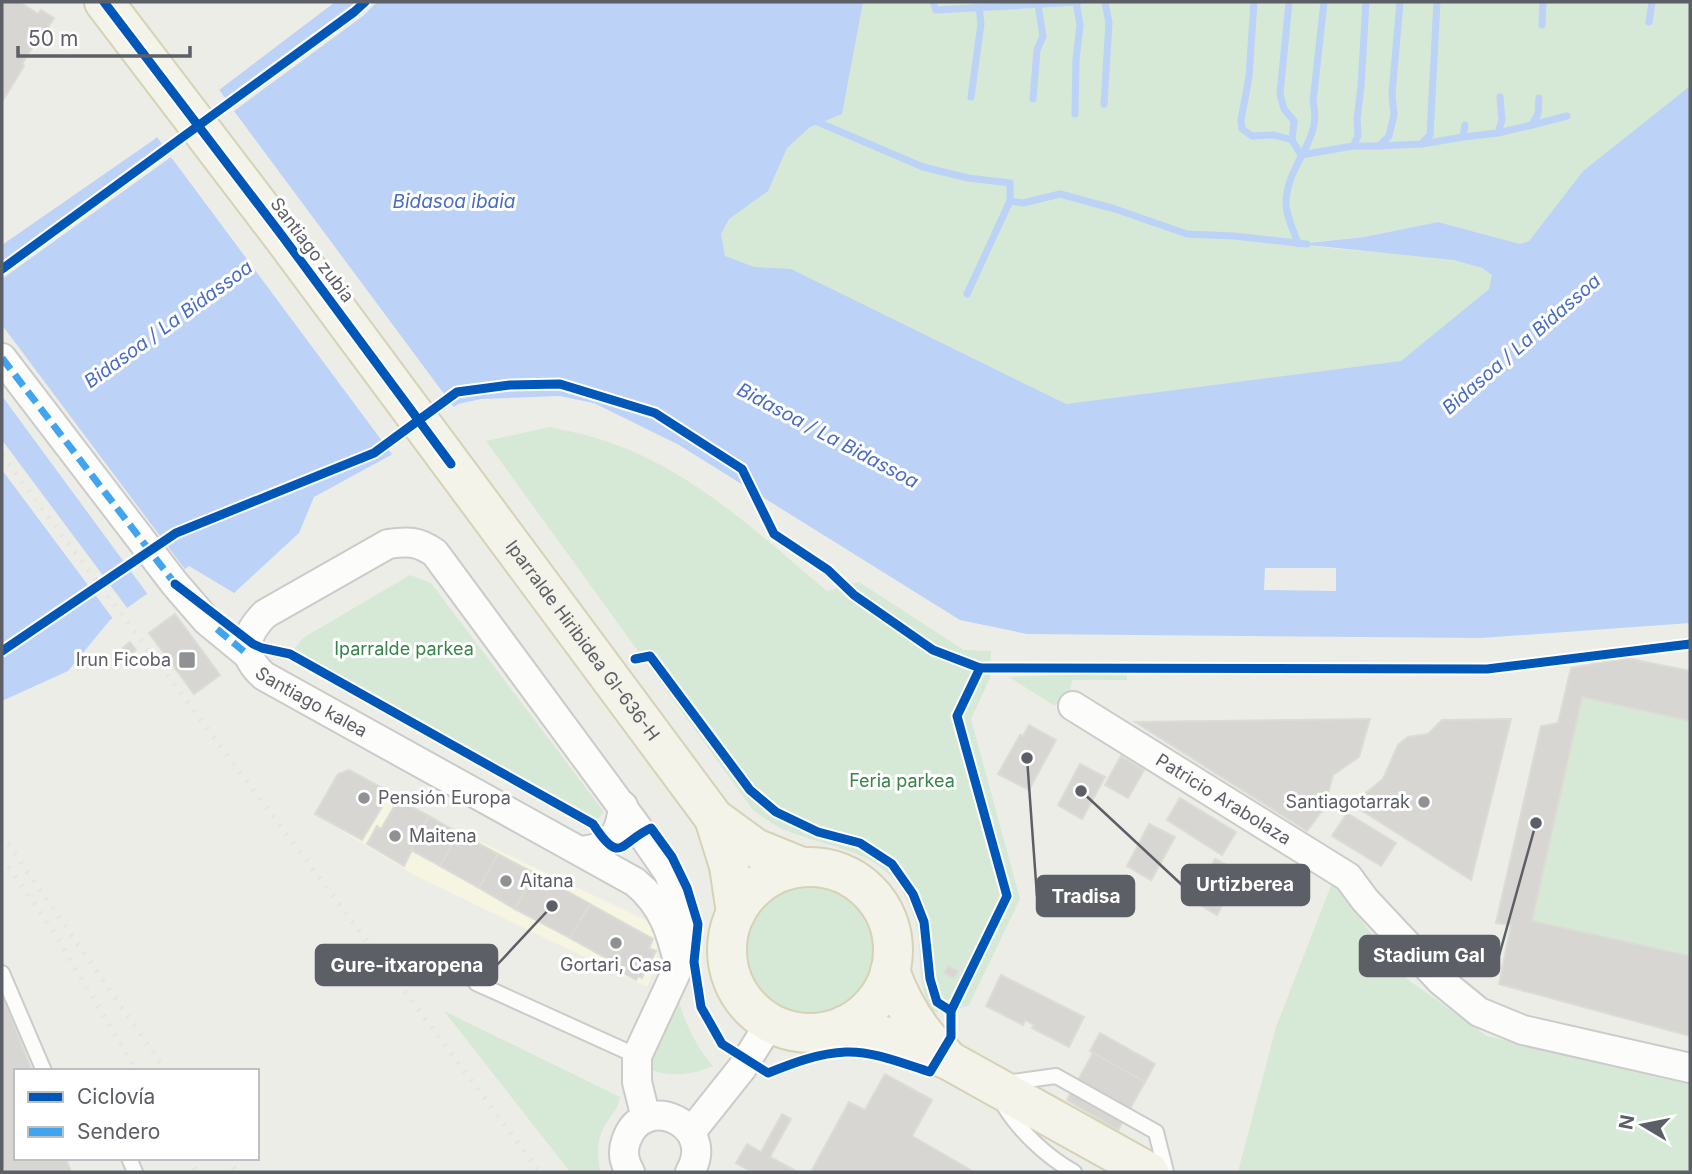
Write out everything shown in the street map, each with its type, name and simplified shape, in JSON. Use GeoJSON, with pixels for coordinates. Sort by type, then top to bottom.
{"type":"FeatureCollection","features":[{"type":"Feature","properties":{"kind":"main road","name":"Santiago zubia"},"geometry":{"type":"LineString","coordinates":[[104,2],[451,464]]}},
{"type":"Feature","properties":{"kind":"main road","name":"Iparralde Hiribidea GI-636-H"},"geometry":{"type":"LineString","coordinates":[[451,464],[714,818],[755,848],[802,867]]}},
{"type":"Feature","properties":{"kind":"main road","name":"Iparralde Hiribidea GI-636-H"},"geometry":{"type":"LineString","coordinates":[[714,818],[729,866],[736,913]]}},
{"type":"Feature","properties":{"kind":"main road","name":"Iparralde Hiribidea GI-636-H"},"geometry":{"type":"LineString","coordinates":[[802,867],[841,872],[859,882],[873,895],[884,912],[891,931],[893,951],[884,988],[861,1016],[827,1031],[807,1033],[770,1023],[754,1010],[740,994],[732,975],[728,954],[729,933],[736,913],[747,896],[763,882],[781,872],[802,867]]}},
{"type":"Feature","properties":{"kind":"main road","name":"Iparralde Hiribidea GI-636-H"},"geometry":{"type":"LineString","coordinates":[[890,971],[912,1019],[948,1060]]}},
{"type":"Feature","properties":{"kind":"main road","name":"Iparralde Hiribidea GI-636-H"},"geometry":{"type":"LineString","coordinates":[[845,1025],[888,1037],[948,1060],[1149,1172]]}},
{"type":"Feature","properties":{"kind":"street"},"geometry":{"type":"LineString","coordinates":[[2,358],[175,584],[207,621],[247,653]]}},
{"type":"Feature","properties":{"kind":"street","name":"Santiago kalea"},"geometry":{"type":"LineString","coordinates":[[623,807],[435,553],[422,543],[408,541],[388,544],[265,614],[253,626],[247,653],[255,668],[264,676],[635,882],[649,894],[665,917],[679,966]]}},
{"type":"Feature","properties":{"kind":"street","name":"Patricio Arabolaza"},"geometry":{"type":"LineString","coordinates":[[1073,706],[1348,877],[1364,900],[1441,981],[1479,1013],[1523,1030],[1690,1068]]}},
{"type":"Feature","properties":{"kind":"street"},"geometry":{"type":"LineString","coordinates":[[581,851],[597,850],[615,836],[623,807]]}},
{"type":"Feature","properties":{"kind":"street"},"geometry":{"type":"LineString","coordinates":[[623,807],[668,872],[682,905],[686,934],[679,966],[637,1056],[637,1082],[646,1118]]}},
{"type":"Feature","properties":{"kind":"street"},"geometry":{"type":"LineString","coordinates":[[691,1132],[742,1068],[770,1023]]}},
{"type":"Feature","properties":{"kind":"street"},"geometry":{"type":"LineString","coordinates":[[630,1172],[624,1159],[628,1134],[635,1124],[659,1115],[682,1122],[691,1132],[696,1151],[691,1172]]}},
{"type":"Feature","properties":{"kind":"lane"},"geometry":{"type":"LineString","coordinates":[[2,973],[43,1069]]}},
{"type":"Feature","properties":{"kind":"lane"},"geometry":{"type":"LineString","coordinates":[[476,983],[637,1056]]}},
{"type":"Feature","properties":{"kind":"lane"},"geometry":{"type":"LineString","coordinates":[[1074,1172],[1055,1162],[1010,1116],[992,1085],[1056,1076],[1156,1132],[1166,1172]]}},
{"type":"Feature","properties":{"kind":"shaded area"},"geometry":{"type":"Polygon","coordinates":[[[338,774],[656,925],[657,963],[647,987],[414,875],[315,814],[338,774]]]}},
{"type":"Feature","properties":{"kind":"green space"},"geometry":{"type":"Polygon","coordinates":[[[848,2],[1690,2],[1690,86],[1583,171],[1529,241],[1520,244],[1438,222],[1364,237],[1303,243],[1454,260],[1476,266],[1493,275],[1489,289],[1401,361],[1068,404],[952,406],[679,227],[848,2]]]}},
{"type":"Feature","properties":{"kind":"green space","name":"Feria parkea"},"geometry":{"type":"Polygon","coordinates":[[[550,427],[602,440],[664,467],[722,504],[827,591],[859,582],[964,650],[991,651],[990,678],[971,719],[1020,899],[969,1005],[951,1011],[933,1012],[923,987],[917,927],[904,893],[892,877],[863,856],[785,830],[753,810],[486,441],[550,427]]]}},
{"type":"Feature","properties":{"kind":"green space","name":"Iparralde parkea"},"geometry":{"type":"Polygon","coordinates":[[[410,575],[431,583],[604,812],[593,824],[290,654],[303,638],[410,575]]]}},
{"type":"Feature","properties":{"kind":"green space"},"geometry":{"type":"Polygon","coordinates":[[[1127,672],[1127,680],[1072,680],[1069,702],[1053,705],[1009,677],[1127,672]]]}},
{"type":"Feature","properties":{"kind":"green space"},"geometry":{"type":"Polygon","coordinates":[[[1582,697],[1690,721],[1690,956],[1532,921],[1582,697]]]}},
{"type":"Feature","properties":{"kind":"green space"},"geometry":{"type":"Polygon","coordinates":[[[810,883],[835,888],[847,894],[865,912],[871,924],[876,949],[871,974],[865,986],[847,1004],[835,1010],[810,1015],[785,1010],[773,1004],[755,986],[749,974],[744,949],[749,924],[755,912],[773,894],[785,888],[810,883]]]}},
{"type":"Feature","properties":{"kind":"green space"},"geometry":{"type":"Polygon","coordinates":[[[1332,883],[1407,979],[1487,1036],[1690,1083],[1690,1172],[1238,1172],[1276,1027],[1332,883]]]}},
{"type":"Feature","properties":{"kind":"green space"},"geometry":{"type":"Polygon","coordinates":[[[678,999],[692,1034],[713,1066],[697,1072],[665,1074],[649,1069],[678,999]]]}},
{"type":"Feature","properties":{"kind":"green space"},"geometry":{"type":"Polygon","coordinates":[[[444,1011],[620,1097],[618,1106],[600,1138],[600,1172],[570,1172],[444,1011]]]}},
{"type":"Feature","properties":{"kind":"water","name":"Bidasoa ibaia"},"geometry":{"type":"Polygon","coordinates":[[[335,2],[863,2],[842,114],[810,127],[787,148],[768,191],[729,219],[721,234],[725,256],[754,267],[791,269],[1066,404],[1401,361],[1489,289],[1492,275],[1482,268],[1454,260],[1298,244],[1364,237],[1438,222],[1520,244],[1529,241],[1583,171],[1690,86],[1690,623],[1481,638],[1027,634],[960,620],[679,445],[594,403],[559,396],[481,399],[458,404],[391,455],[314,497],[299,533],[234,593],[189,566],[157,591],[151,591],[110,620],[68,671],[2,701],[2,245],[152,141],[335,2]]]}},
{"type":"Feature","properties":{"kind":"pier"},"geometry":{"type":"Polygon","coordinates":[[[356,2],[377,2],[363,16],[234,111],[456,410],[394,457],[171,157],[2,279],[2,262],[162,144],[155,134],[218,88],[225,98],[356,2]]]}},
{"type":"Feature","properties":{"kind":"pier"},"geometry":{"type":"Polygon","coordinates":[[[2,325],[187,572],[159,594],[149,596],[2,396],[2,325]]]}},
{"type":"Feature","properties":{"kind":"pier"},"geometry":{"type":"Polygon","coordinates":[[[2,440],[128,609],[114,620],[2,470],[2,440]]]}},
{"type":"Feature","properties":{"kind":"pier"},"geometry":{"type":"Polygon","coordinates":[[[1265,568],[1336,568],[1336,591],[1264,590],[1265,568]]]}},
{"type":"Feature","properties":{"kind":"building"},"geometry":{"type":"Polygon","coordinates":[[[2,2],[20,2],[38,14],[41,10],[54,18],[22,64],[24,66],[2,102],[2,2]]]}},
{"type":"Feature","properties":{"kind":"building","name":"Irun Ficoba"},"geometry":{"type":"Polygon","coordinates":[[[175,614],[220,675],[194,694],[149,633],[175,614]]]}},
{"type":"Feature","properties":{"kind":"building"},"geometry":{"type":"Polygon","coordinates":[[[130,642],[136,650],[129,656],[123,648],[130,642]]]}},
{"type":"Feature","properties":{"kind":"building"},"geometry":{"type":"Polygon","coordinates":[[[1626,658],[1690,671],[1690,721],[1582,697],[1532,921],[1690,956],[1690,1036],[1499,984],[1511,925],[1496,923],[1541,726],[1558,723],[1571,668],[1626,658]]]}},
{"type":"Feature","properties":{"kind":"building","name":"Santiagotarrak"},"geometry":{"type":"Polygon","coordinates":[[[1370,719],[1359,757],[1333,775],[1324,808],[1307,831],[1135,722],[1370,719]]]}},
{"type":"Feature","properties":{"kind":"building","name":"Santiagotarrak"},"geometry":{"type":"Polygon","coordinates":[[[1511,719],[1471,880],[1356,807],[1361,797],[1383,779],[1398,745],[1408,737],[1428,734],[1442,720],[1511,719]]]}},
{"type":"Feature","properties":{"kind":"building"},"geometry":{"type":"Polygon","coordinates":[[[1029,725],[1056,740],[1029,790],[998,774],[1020,735],[1023,736],[1029,725]]]}},
{"type":"Feature","properties":{"kind":"building"},"geometry":{"type":"Polygon","coordinates":[[[1121,756],[1144,770],[1128,798],[1105,785],[1121,756]]]}},
{"type":"Feature","properties":{"kind":"building"},"geometry":{"type":"Polygon","coordinates":[[[1080,764],[1105,777],[1082,819],[1058,805],[1080,764]]]}},
{"type":"Feature","properties":{"kind":"building"},"geometry":{"type":"Polygon","coordinates":[[[349,770],[384,789],[376,804],[382,807],[362,840],[315,814],[338,774],[349,770]]]}},
{"type":"Feature","properties":{"kind":"building"},"geometry":{"type":"Polygon","coordinates":[[[1180,798],[1236,832],[1222,855],[1167,820],[1180,798]]]}},
{"type":"Feature","properties":{"kind":"building","name":"Maitena"},"geometry":{"type":"Polygon","coordinates":[[[398,800],[429,816],[404,866],[367,844],[377,826],[381,829],[398,800]]]}},
{"type":"Feature","properties":{"kind":"building"},"geometry":{"type":"Polygon","coordinates":[[[1347,813],[1396,843],[1381,866],[1332,836],[1347,813]]]}},
{"type":"Feature","properties":{"kind":"building"},"geometry":{"type":"Polygon","coordinates":[[[429,816],[459,833],[440,866],[411,850],[429,816]]]}},
{"type":"Feature","properties":{"kind":"building"},"geometry":{"type":"Polygon","coordinates":[[[1149,824],[1175,837],[1151,880],[1127,866],[1149,824]]]}},
{"type":"Feature","properties":{"kind":"building"},"geometry":{"type":"Polygon","coordinates":[[[459,833],[498,854],[479,888],[440,866],[459,833]]]}},
{"type":"Feature","properties":{"kind":"building","name":"Aitana"},"geometry":{"type":"Polygon","coordinates":[[[498,854],[534,873],[515,909],[479,888],[498,854]]]}},
{"type":"Feature","properties":{"kind":"building"},"geometry":{"type":"Polygon","coordinates":[[[1215,859],[1240,872],[1217,915],[1193,901],[1215,859]]]}},
{"type":"Feature","properties":{"kind":"building"},"geometry":{"type":"Polygon","coordinates":[[[534,873],[590,904],[570,938],[515,909],[534,873]]]}},
{"type":"Feature","properties":{"kind":"building","name":"Gortari, Casa"},"geometry":{"type":"Polygon","coordinates":[[[590,904],[653,939],[649,948],[656,951],[642,978],[638,976],[636,980],[622,972],[624,968],[570,938],[590,904]]]}},
{"type":"Feature","properties":{"kind":"building"},"geometry":{"type":"Polygon","coordinates":[[[948,966],[958,971],[954,978],[944,973],[948,966]]]}},
{"type":"Feature","properties":{"kind":"building"},"geometry":{"type":"Polygon","coordinates":[[[1001,975],[1084,1017],[1069,1047],[1032,1028],[1034,1025],[1025,1020],[1023,1025],[986,1006],[1001,975]]]}},
{"type":"Feature","properties":{"kind":"building"},"geometry":{"type":"Polygon","coordinates":[[[2,994],[31,1069],[14,1069],[14,1160],[67,1160],[71,1172],[2,1172],[2,994]]]}},
{"type":"Feature","properties":{"kind":"building"},"geometry":{"type":"Polygon","coordinates":[[[1100,1033],[1155,1064],[1145,1082],[1090,1051],[1100,1033]]]}},
{"type":"Feature","properties":{"kind":"building"},"geometry":{"type":"Polygon","coordinates":[[[1093,1053],[1145,1082],[1118,1130],[1067,1100],[1093,1053]]]}},
{"type":"Feature","properties":{"kind":"building"},"geometry":{"type":"Polygon","coordinates":[[[885,1074],[932,1100],[912,1136],[974,1172],[811,1172],[849,1102],[865,1110],[885,1074]]]}},
{"type":"Feature","properties":{"kind":"building"},"geometry":{"type":"Polygon","coordinates":[[[782,1114],[791,1119],[770,1157],[798,1172],[752,1172],[736,1163],[747,1144],[761,1152],[782,1114]]]}},
{"type":"Feature","properties":{"kind":"waterway"},"geometry":{"type":"LineString","coordinates":[[933,2],[936,10],[1078,2]]}},
{"type":"Feature","properties":{"kind":"waterway"},"geometry":{"type":"LineString","coordinates":[[1075,114],[1080,25],[1076,2]]}},
{"type":"Feature","properties":{"kind":"waterway"},"geometry":{"type":"LineString","coordinates":[[1104,104],[1109,23],[1105,2]]}},
{"type":"Feature","properties":{"kind":"waterway"},"geometry":{"type":"LineString","coordinates":[[1254,2],[1242,129],[1252,136],[1274,135],[1292,140],[1301,155]]}},
{"type":"Feature","properties":{"kind":"waterway"},"geometry":{"type":"LineString","coordinates":[[1289,2],[1280,94],[1284,109],[1294,121],[1292,140]]}},
{"type":"Feature","properties":{"kind":"waterway"},"geometry":{"type":"LineString","coordinates":[[1298,244],[1288,217],[1286,201],[1292,174],[1313,128],[1313,102],[1324,2]]}},
{"type":"Feature","properties":{"kind":"waterway"},"geometry":{"type":"LineString","coordinates":[[1301,155],[1353,146],[1358,136],[1366,2]]}},
{"type":"Feature","properties":{"kind":"waterway"},"geometry":{"type":"LineString","coordinates":[[1353,146],[1379,146],[1389,136],[1394,115],[1392,94],[1400,2]]}},
{"type":"Feature","properties":{"kind":"waterway"},"geometry":{"type":"LineString","coordinates":[[1379,146],[1421,144],[1430,135],[1437,2]]}},
{"type":"Feature","properties":{"kind":"waterway"},"geometry":{"type":"LineString","coordinates":[[1542,25],[1543,2]]}},
{"type":"Feature","properties":{"kind":"waterway"},"geometry":{"type":"LineString","coordinates":[[1649,22],[1652,2]]}},
{"type":"Feature","properties":{"kind":"waterway"},"geometry":{"type":"LineString","coordinates":[[1033,99],[1037,50],[1043,36],[1038,5]]}},
{"type":"Feature","properties":{"kind":"waterway"},"geometry":{"type":"LineString","coordinates":[[971,97],[981,24],[979,7]]}},
{"type":"Feature","properties":{"kind":"waterway"},"geometry":{"type":"LineString","coordinates":[[1463,137],[1498,133],[1502,120],[1500,97]]}},
{"type":"Feature","properties":{"kind":"waterway"},"geometry":{"type":"LineString","coordinates":[[1498,133],[1532,125],[1538,114],[1539,98]]}},
{"type":"Feature","properties":{"kind":"waterway"},"geometry":{"type":"LineString","coordinates":[[1532,125],[1567,116]]}},
{"type":"Feature","properties":{"kind":"waterway"},"geometry":{"type":"LineString","coordinates":[[813,120],[923,167],[968,178],[1010,183],[1010,201],[1023,203],[1060,194],[1115,209],[1187,234],[1307,244]]}},
{"type":"Feature","properties":{"kind":"waterway"},"geometry":{"type":"LineString","coordinates":[[1422,144],[1463,137],[1465,125]]}},
{"type":"Feature","properties":{"kind":"waterway"},"geometry":{"type":"LineString","coordinates":[[967,294],[1010,201]]}},
{"type":"Feature","properties":{"kind":"railway"},"geometry":{"type":"LineString","coordinates":[[2,455],[540,1172]]}},
{"type":"Feature","properties":{"kind":"railway"},"geometry":{"type":"LineString","coordinates":[[2,835],[165,1069]]}},
{"type":"Feature","properties":{"kind":"railway"},"geometry":{"type":"LineString","coordinates":[[2,858],[50,926],[136,1069]]}},
{"type":"Feature","properties":{"kind":"railway"},"geometry":{"type":"LineString","coordinates":[[190,1160],[197,1172]]}},
{"type":"Feature","properties":{"kind":"railway"},"geometry":{"type":"LineString","coordinates":[[228,1160],[237,1172]]}},
{"type":"Feature","properties":{"kind":"marked path"},"geometry":{"type":"LineString","coordinates":[[2,358],[179,589]]}},
{"type":"Feature","properties":{"kind":"marked path"},"geometry":{"type":"LineString","coordinates":[[217,629],[247,654]]}},
{"type":"Feature","properties":{"kind":"cycle path"},"geometry":{"type":"LineString","coordinates":[[104,2],[451,464]]}},
{"type":"Feature","properties":{"kind":"cycle path"},"geometry":{"type":"LineString","coordinates":[[2,269],[365,2]]}},
{"type":"Feature","properties":{"kind":"cycle path"},"geometry":{"type":"LineString","coordinates":[[2,651],[176,533],[374,453],[457,392],[510,385],[560,384],[655,413],[742,469],[774,534],[828,570],[854,595],[933,650],[980,668]]}},
{"type":"Feature","properties":{"kind":"cycle path"},"geometry":{"type":"LineString","coordinates":[[175,584],[253,644],[290,654],[593,824],[602,837],[615,848],[651,828],[672,857],[687,888],[698,924],[694,962],[701,1007],[722,1044],[768,1073],[816,1056],[846,1052],[878,1056],[930,1072],[951,1037],[951,1011],[1007,896],[957,716],[980,668],[1487,669],[1690,644]]}},
{"type":"Feature","properties":{"kind":"cycle path"},"geometry":{"type":"LineString","coordinates":[[635,659],[650,656],[750,790],[776,812],[818,832],[860,843],[892,864],[913,894],[924,922],[930,979],[937,1002],[951,1011]]}},
{"type":"Feature","properties":{"kind":"place","name":"Irun Ficoba"},"geometry":{"type":"Point","coordinates":[187,660]}},
{"type":"Feature","properties":{"kind":"place","name":"Tradisa"},"geometry":{"type":"Point","coordinates":[1027,758]}},
{"type":"Feature","properties":{"kind":"place","name":"Urtizberea"},"geometry":{"type":"Point","coordinates":[1081,791]}},
{"type":"Feature","properties":{"kind":"place","name":"Pensión Europa"},"geometry":{"type":"Point","coordinates":[364,798]}},
{"type":"Feature","properties":{"kind":"place","name":"Santiagotarrak"},"geometry":{"type":"Point","coordinates":[1424,802]}},
{"type":"Feature","properties":{"kind":"place","name":"Stadium Gal"},"geometry":{"type":"Point","coordinates":[1536,823]}},
{"type":"Feature","properties":{"kind":"place","name":"Maitena"},"geometry":{"type":"Point","coordinates":[395,836]}},
{"type":"Feature","properties":{"kind":"place","name":"Aitana"},"geometry":{"type":"Point","coordinates":[506,881]}},
{"type":"Feature","properties":{"kind":"place","name":"Gure-itxaropena"},"geometry":{"type":"Point","coordinates":[552,906]}},
{"type":"Feature","properties":{"kind":"place","name":"Gortari, Casa"},"geometry":{"type":"Point","coordinates":[616,943]}},
{"type":"Feature","properties":{"kind":"water label","name":"Bidasoa / La Bidassoa"},"geometry":{"type":"Point","coordinates":[168,324]}},
{"type":"Feature","properties":{"kind":"water label","name":"Bidasoa / La Bidassoa"},"geometry":{"type":"Point","coordinates":[1521,344]}},
{"type":"Feature","properties":{"kind":"water label","name":"Bidasoa / La Bidassoa"},"geometry":{"type":"Point","coordinates":[828,435]}}]}
